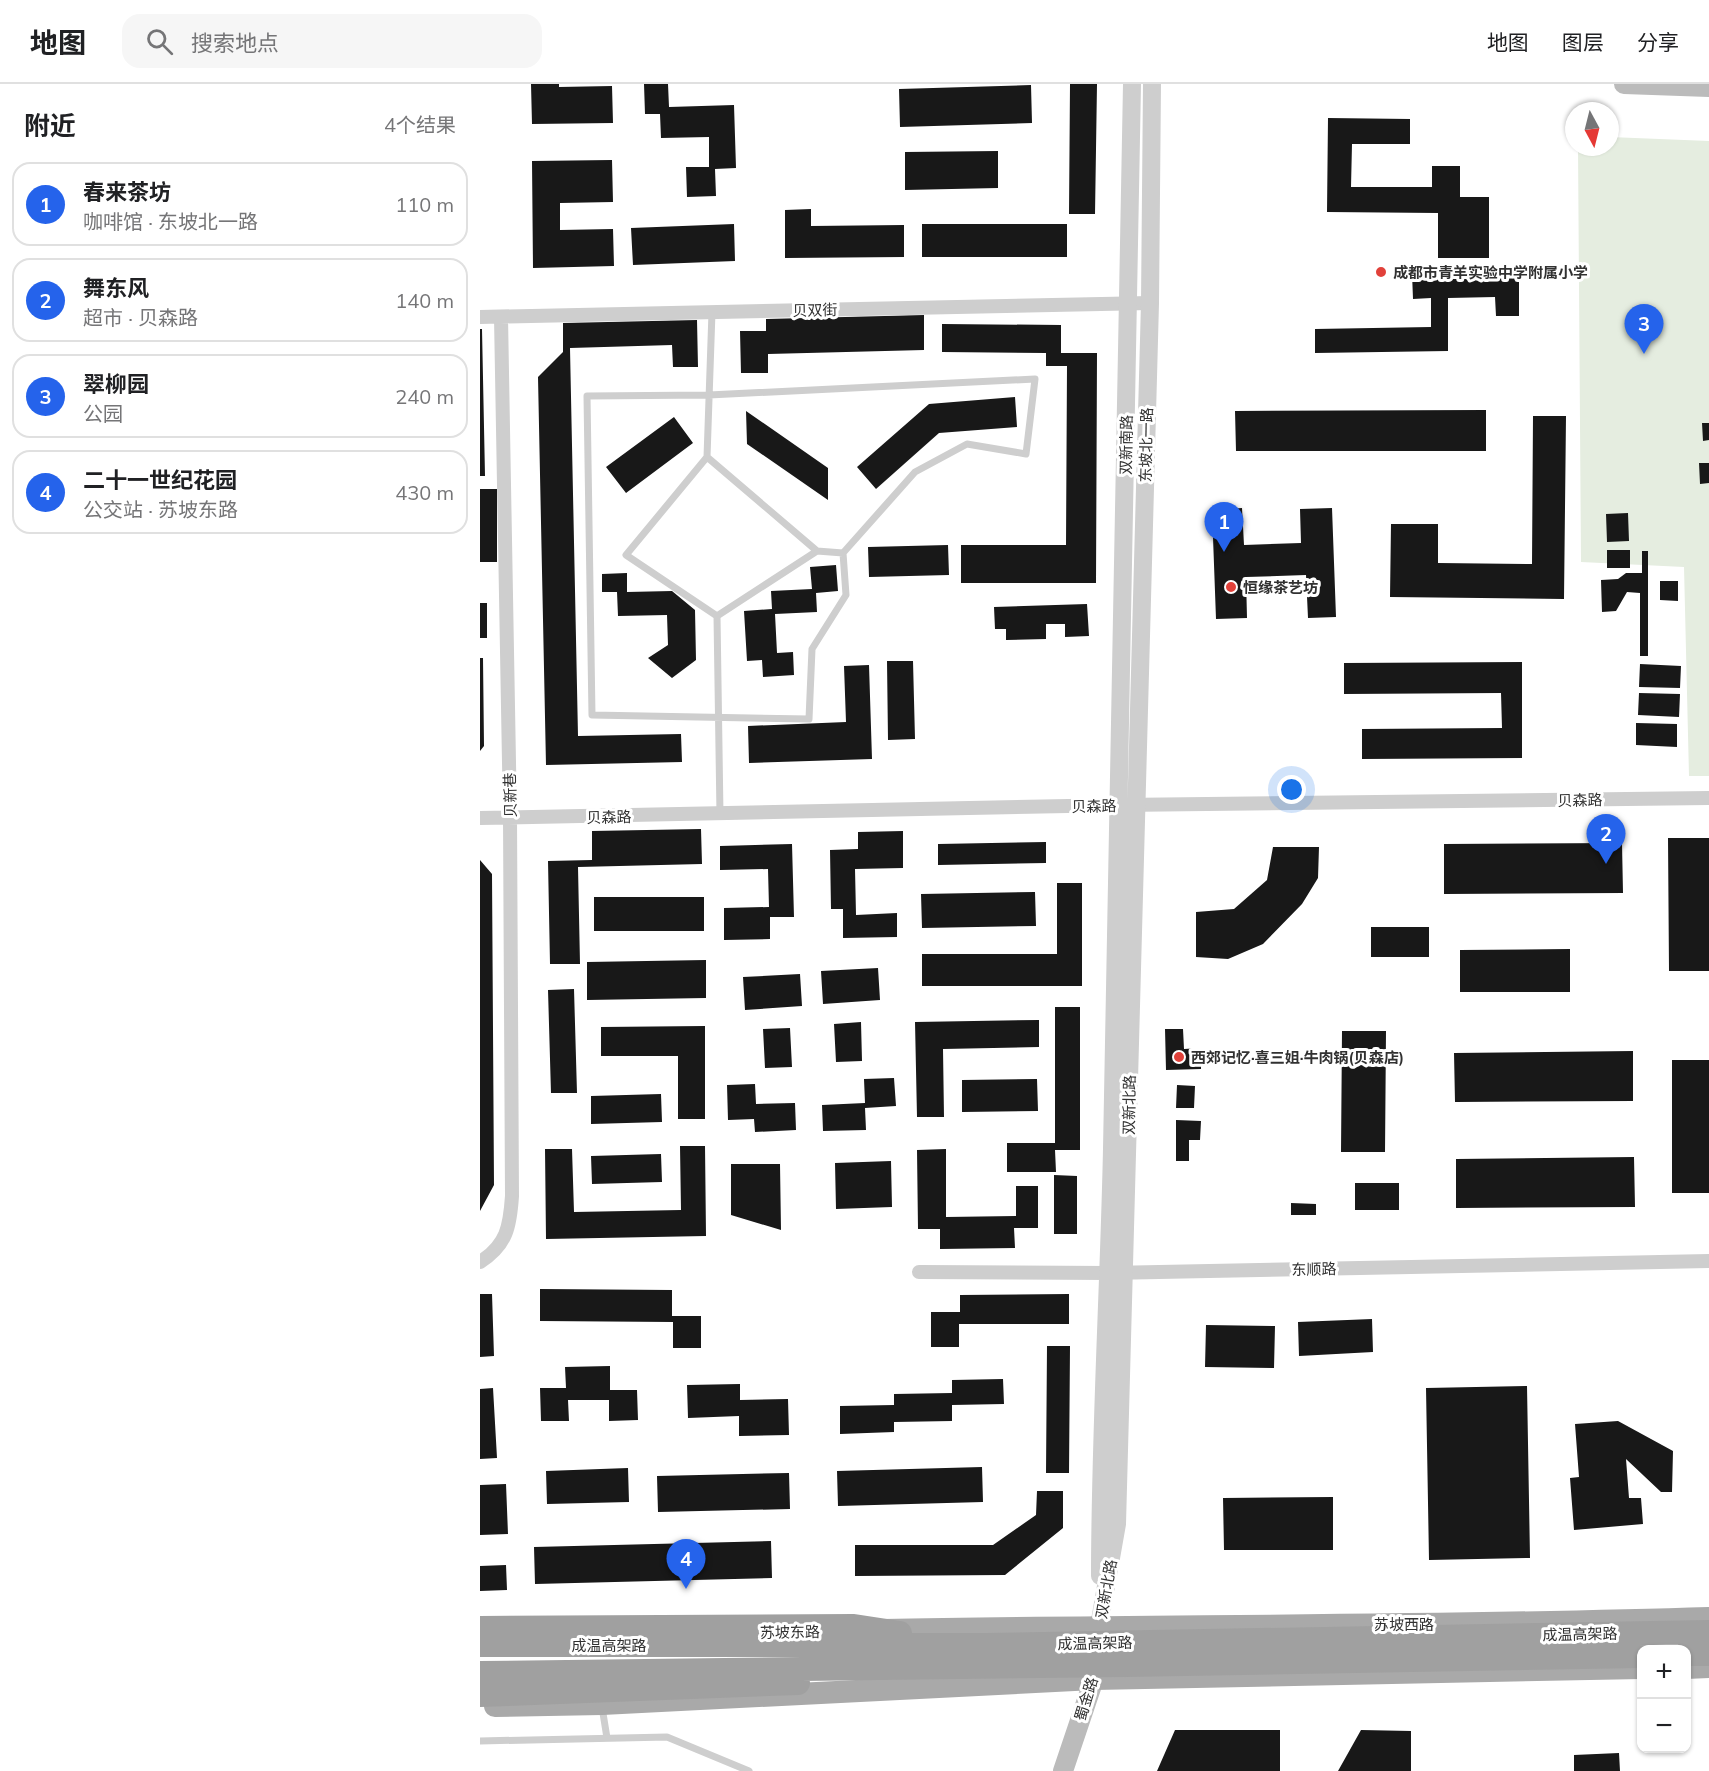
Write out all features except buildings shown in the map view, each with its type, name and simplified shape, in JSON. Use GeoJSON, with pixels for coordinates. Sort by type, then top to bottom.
{"type":"FeatureCollection","features":[{"type":"Feature","properties":{"kind":"highway"},"geometry":{"type":"LineString","coordinates":[[480,1628],[854,1626],[986,1645]]}},
{"type":"Feature","properties":{"kind":"highway","name":"成温高架路"},"geometry":{"type":"LineString","coordinates":[[480,1645],[986,1645],[1709,1632]]}},
{"type":"Feature","properties":{"kind":"highway"},"geometry":{"type":"LineString","coordinates":[[1691,1654],[1709,1654]]}},
{"type":"Feature","properties":{"kind":"highway","name":"成温高架路"},"geometry":{"type":"LineString","coordinates":[[480,1673],[1637,1656]]}},
{"type":"Feature","properties":{"kind":"highway"},"geometry":{"type":"LineString","coordinates":[[480,1695],[787,1685],[929,1667]]}},
{"type":"Feature","properties":{"kind":"main road"},"geometry":{"type":"LineString","coordinates":[[1624,84],[1709,87]]}},
{"type":"Feature","properties":{"kind":"main road","name":"苏坡西路"},"geometry":{"type":"LineString","coordinates":[[1100,1626],[1558,1623],[1709,1618]]}},
{"type":"Feature","properties":{"kind":"main road","name":"苏坡东路"},"geometry":{"type":"LineString","coordinates":[[480,1637],[1100,1626]]}},
{"type":"Feature","properties":{"kind":"main road","name":"蜀金路"},"geometry":{"type":"LineString","coordinates":[[1063,1771],[1094,1679],[1100,1626]]}},
{"type":"Feature","properties":{"kind":"main road"},"geometry":{"type":"LineString","coordinates":[[1691,1668],[1709,1667]]}},
{"type":"Feature","properties":{"kind":"main road"},"geometry":{"type":"LineString","coordinates":[[480,1706],[602,1704],[1094,1679],[1637,1668]]}},
{"type":"Feature","properties":{"kind":"street","name":"双新南路"},"geometry":{"type":"LineString","coordinates":[[1128,806],[1132,84]]}},
{"type":"Feature","properties":{"kind":"street","name":"东坡北一路"},"geometry":{"type":"LineString","coordinates":[[1128,806],[1150,303],[1152,84]]}},
{"type":"Feature","properties":{"kind":"street","name":"贝双街"},"geometry":{"type":"LineString","coordinates":[[480,317],[1150,303]]}},
{"type":"Feature","properties":{"kind":"street","name":"贝新巷"},"geometry":{"type":"LineString","coordinates":[[480,1262],[502,1244],[510,1221],[512,1197],[510,818],[501,316]]}},
{"type":"Feature","properties":{"kind":"street","name":"贝森路"},"geometry":{"type":"LineString","coordinates":[[480,818],[1709,798]]}},
{"type":"Feature","properties":{"kind":"street","name":"双新北路"},"geometry":{"type":"LineString","coordinates":[[1100,1626],[1100,1527],[1117,1272],[1128,806]]}},
{"type":"Feature","properties":{"kind":"street","name":"东顺路"},"geometry":{"type":"LineString","coordinates":[[919,1272],[1117,1272],[1709,1262]]}},
{"type":"Feature","properties":{"kind":"lane"},"geometry":{"type":"LineString","coordinates":[[712,312],[707,457],[626,555],[717,616]]}},
{"type":"Feature","properties":{"kind":"lane"},"geometry":{"type":"LineString","coordinates":[[1035,379],[1026,454],[967,444],[915,472],[843,552],[846,595],[812,650],[809,719],[592,715],[587,396],[709,395],[1035,379]]}},
{"type":"Feature","properties":{"kind":"lane"},"geometry":{"type":"LineString","coordinates":[[707,457],[817,551]]}},
{"type":"Feature","properties":{"kind":"lane"},"geometry":{"type":"LineString","coordinates":[[717,616],[817,551],[843,552]]}},
{"type":"Feature","properties":{"kind":"lane"},"geometry":{"type":"LineString","coordinates":[[717,616],[720,815]]}},
{"type":"Feature","properties":{"kind":"lane"},"geometry":{"type":"LineString","coordinates":[[602,1704],[607,1738]]}},
{"type":"Feature","properties":{"kind":"lane"},"geometry":{"type":"LineString","coordinates":[[480,1741],[667,1737],[749,1771]]}},
{"type":"Feature","properties":{"kind":"shaded area"},"geometry":{"type":"Polygon","coordinates":[[[1619,137],[1709,141],[1709,776],[1689,776],[1684,567],[1581,562],[1578,156],[1619,156],[1619,137]]]}},
{"type":"Feature","properties":{"kind":"place","name":"成都市青羊实验中学附属小学"},"geometry":{"type":"Point","coordinates":[1381,272]}},
{"type":"Feature","properties":{"kind":"place","name":"翠柳园"},"geometry":{"type":"Point","coordinates":[1644,354]}},
{"type":"Feature","properties":{"kind":"place","name":"春来茶坊"},"geometry":{"type":"Point","coordinates":[1224,552]}},
{"type":"Feature","properties":{"kind":"place","name":"恒缘茶艺坊"},"geometry":{"type":"Point","coordinates":[1231,587]}},
{"type":"Feature","properties":{"kind":"place","name":"舞东风"},"geometry":{"type":"Point","coordinates":[1606,864]}},
{"type":"Feature","properties":{"kind":"place","name":"西郊记忆·喜三姐·牛肉锅(贝森店)"},"geometry":{"type":"Point","coordinates":[1179,1057]}},
{"type":"Feature","properties":{"kind":"place","name":"二十一世纪花园"},"geometry":{"type":"Point","coordinates":[686,1589]}}]}
